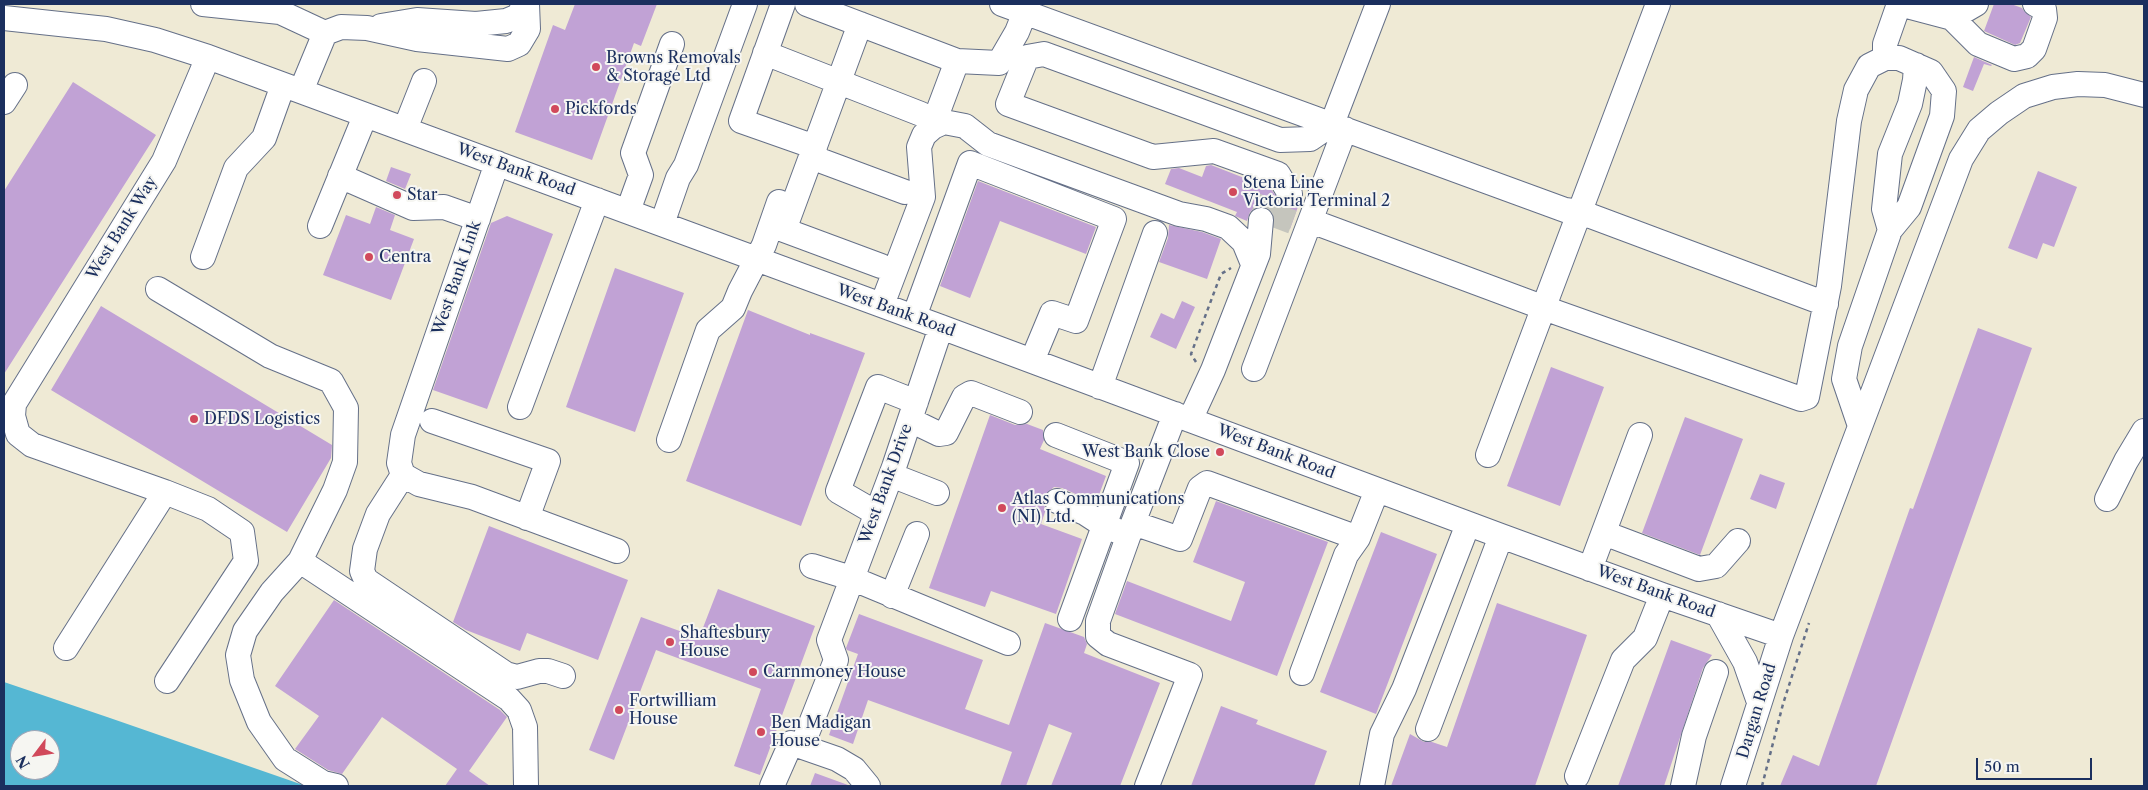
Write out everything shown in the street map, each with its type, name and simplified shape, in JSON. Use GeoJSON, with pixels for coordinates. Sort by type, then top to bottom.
{"type":"FeatureCollection","features":[{"type":"Feature","properties":{"kind":"street"},"geometry":{"type":"LineString","coordinates":[[203,4],[280,12],[325,33]]}},
{"type":"Feature","properties":{"kind":"street"},"geometry":{"type":"LineString","coordinates":[[203,256],[236,168],[264,138],[325,33],[340,27],[367,28],[417,20],[476,24],[506,21],[518,16],[526,4]]}},
{"type":"Feature","properties":{"kind":"street"},"geometry":{"type":"LineString","coordinates":[[678,178],[676,162],[682,133],[730,4]]}},
{"type":"Feature","properties":{"kind":"street"},"geometry":{"type":"LineString","coordinates":[[662,224],[678,178],[690,156],[745,4]]}},
{"type":"Feature","properties":{"kind":"street"},"geometry":{"type":"LineString","coordinates":[[784,4],[741,121],[905,192]]}},
{"type":"Feature","properties":{"kind":"street"},"geometry":{"type":"LineString","coordinates":[[807,4],[957,62],[999,64],[1017,32],[1025,12]]}},
{"type":"Feature","properties":{"kind":"street"},"geometry":{"type":"LineString","coordinates":[[1002,4],[1565,210],[1580,212],[1826,304]]}},
{"type":"Feature","properties":{"kind":"street"},"geometry":{"type":"LineString","coordinates":[[1254,369],[1310,221],[1378,4]]}},
{"type":"Feature","properties":{"kind":"street"},"geometry":{"type":"LineString","coordinates":[[1488,454],[1658,4]]}},
{"type":"Feature","properties":{"kind":"street"},"geometry":{"type":"LineString","coordinates":[[1885,58],[1885,44],[1899,4],[1952,18],[1978,44],[2014,59],[2027,56],[2034,49],[2046,18],[2044,9],[2035,4]]}},
{"type":"Feature","properties":{"kind":"street"},"geometry":{"type":"LineString","coordinates":[[1952,18],[1976,4]]}},
{"type":"Feature","properties":{"kind":"street","name":"West Bank Road"},"geometry":{"type":"LineString","coordinates":[[4,18],[106,29],[155,40],[208,57],[882,305],[1590,569],[1781,636]]}},
{"type":"Feature","properties":{"kind":"street"},"geometry":{"type":"LineString","coordinates":[[860,24],[784,230],[881,266]]}},
{"type":"Feature","properties":{"kind":"street"},"geometry":{"type":"LineString","coordinates":[[628,211],[641,175],[633,153],[672,44]]}},
{"type":"Feature","properties":{"kind":"street"},"geometry":{"type":"LineString","coordinates":[[765,54],[839,82],[930,111],[957,62]]}},
{"type":"Feature","properties":{"kind":"street"},"geometry":{"type":"LineString","coordinates":[[1281,185],[1214,151],[1154,157],[1008,104],[1026,56],[1044,54],[1280,140],[1310,140],[1339,127]]}},
{"type":"Feature","properties":{"kind":"street","name":"West Bank Way"},"geometry":{"type":"LineString","coordinates":[[10,427],[14,404],[164,161],[208,57]]}},
{"type":"Feature","properties":{"kind":"street"},"geometry":{"type":"LineString","coordinates":[[1310,221],[1543,308],[1801,399],[1807,398],[1826,304],[1849,121],[1856,90],[1869,66],[1885,58],[1899,58],[1931,72],[1944,91],[1942,116],[1909,207],[1890,230],[1850,346],[1844,379],[1860,426]]}},
{"type":"Feature","properties":{"kind":"street"},"geometry":{"type":"LineString","coordinates":[[1890,230],[1884,209],[1890,154],[1910,104],[1916,65]]}},
{"type":"Feature","properties":{"kind":"street"},"geometry":{"type":"LineString","coordinates":[[405,129],[424,80]]}},
{"type":"Feature","properties":{"kind":"street","name":"Dargan Road"},"geometry":{"type":"LineString","coordinates":[[1733,786],[1781,636],[1961,158],[1980,130],[2000,112],[2024,96],[2053,87],[2078,84],[2105,85],[2144,95]]}},
{"type":"Feature","properties":{"kind":"street"},"geometry":{"type":"LineString","coordinates":[[320,226],[365,116]]}},
{"type":"Feature","properties":{"kind":"street"},"geometry":{"type":"LineString","coordinates":[[882,305],[923,197],[919,147],[924,135],[932,127],[944,122],[965,126],[988,144],[1179,214],[1206,219],[1228,228],[1244,242],[1248,260]]}},
{"type":"Feature","properties":{"kind":"street","name":"West Bank Link"},"geometry":{"type":"LineString","coordinates":[[403,475],[399,463],[403,436],[497,163]]}},
{"type":"Feature","properties":{"kind":"street"},"geometry":{"type":"LineString","coordinates":[[914,317],[970,164],[1114,219],[1076,321],[1052,313],[1032,361]]}},
{"type":"Feature","properties":{"kind":"street"},"geometry":{"type":"LineString","coordinates":[[340,176],[413,208],[444,207],[478,219]]}},
{"type":"Feature","properties":{"kind":"street"},"geometry":{"type":"LineString","coordinates":[[668,440],[708,330],[733,308],[764,245],[789,176]]}},
{"type":"Feature","properties":{"kind":"street"},"geometry":{"type":"LineString","coordinates":[[520,407],[596,200]]}},
{"type":"Feature","properties":{"kind":"street"},"geometry":{"type":"LineString","coordinates":[[1148,786],[1190,675],[1108,644],[1098,636],[1098,621],[1131,529],[1183,417],[1213,370],[1248,260],[1269,225]]}},
{"type":"Feature","properties":{"kind":"street"},"geometry":{"type":"LineString","coordinates":[[1100,387],[1155,233]]}},
{"type":"Feature","properties":{"kind":"street"},"geometry":{"type":"LineString","coordinates":[[158,289],[270,356],[331,382],[346,408],[346,462],[335,490],[300,561],[272,592],[245,631],[238,655],[242,680],[259,722],[285,759],[323,783],[336,786]]}},
{"type":"Feature","properties":{"kind":"street","name":"West Bank Drive"},"geometry":{"type":"LineString","coordinates":[[802,746],[836,660],[829,640],[891,474],[941,327]]}},
{"type":"Feature","properties":{"kind":"street"},"geometry":{"type":"LineString","coordinates":[[876,513],[838,491],[878,387],[913,411],[939,434],[946,433],[964,397],[972,393],[1020,412]]}},
{"type":"Feature","properties":{"kind":"street"},"geometry":{"type":"LineString","coordinates":[[432,421],[548,461],[527,518]]}},
{"type":"Feature","properties":{"kind":"street"},"geometry":{"type":"LineString","coordinates":[[10,427],[32,445],[208,509],[242,532],[246,561],[167,681]]}},
{"type":"Feature","properties":{"kind":"street"},"geometry":{"type":"LineString","coordinates":[[2107,499],[2126,460],[2144,431]]}},
{"type":"Feature","properties":{"kind":"street"},"geometry":{"type":"LineString","coordinates":[[1056,435],[1127,463],[1070,619]]}},
{"type":"Feature","properties":{"kind":"street"},"geometry":{"type":"LineString","coordinates":[[1590,569],[1640,435]]}},
{"type":"Feature","properties":{"kind":"street"},"geometry":{"type":"LineString","coordinates":[[891,474],[936,493]]}},
{"type":"Feature","properties":{"kind":"street"},"geometry":{"type":"LineString","coordinates":[[564,676],[548,671],[539,671],[517,677],[506,674],[366,580],[362,571],[365,549],[378,514],[403,475],[419,484],[472,497],[617,551]]}},
{"type":"Feature","properties":{"kind":"street"},"geometry":{"type":"LineString","coordinates":[[1057,501],[1085,513],[1105,526],[1180,539],[1200,488],[1207,483],[1358,538]]}},
{"type":"Feature","properties":{"kind":"street"},"geometry":{"type":"LineString","coordinates":[[1302,673],[1346,555],[1358,538],[1377,490]]}},
{"type":"Feature","properties":{"kind":"street"},"geometry":{"type":"LineString","coordinates":[[66,648],[165,492]]}},
{"type":"Feature","properties":{"kind":"street"},"geometry":{"type":"LineString","coordinates":[[1372,786],[1382,734],[1404,689],[1468,524]]}},
{"type":"Feature","properties":{"kind":"street"},"geometry":{"type":"LineString","coordinates":[[1604,533],[1700,569],[1716,566],[1738,541]]}},
{"type":"Feature","properties":{"kind":"street"},"geometry":{"type":"LineString","coordinates":[[892,596],[917,534]]}},
{"type":"Feature","properties":{"kind":"street"},"geometry":{"type":"LineString","coordinates":[[1428,729],[1501,536]]}},
{"type":"Feature","properties":{"kind":"street"},"geometry":{"type":"LineString","coordinates":[[300,561],[509,699],[519,710],[525,727],[526,786]]}},
{"type":"Feature","properties":{"kind":"street"},"geometry":{"type":"LineString","coordinates":[[812,566],[851,578],[1008,643]]}},
{"type":"Feature","properties":{"kind":"street"},"geometry":{"type":"LineString","coordinates":[[1577,776],[1623,660],[1645,638],[1662,595]]}},
{"type":"Feature","properties":{"kind":"street"},"geometry":{"type":"LineString","coordinates":[[1718,614],[1749,672],[1759,702]]}},
{"type":"Feature","properties":{"kind":"street"},"geometry":{"type":"LineString","coordinates":[[1683,786],[1694,736],[1716,672]]}},
{"type":"Feature","properties":{"kind":"street"},"geometry":{"type":"LineString","coordinates":[[772,786],[791,743],[837,759],[854,769],[868,786]]}},
{"type":"Feature","properties":{"kind":"path"},"geometry":{"type":"LineString","coordinates":[[1194,369],[1197,362],[1191,354],[1221,274],[1248,260]]}},
{"type":"Feature","properties":{"kind":"path"},"geometry":{"type":"LineString","coordinates":[[1762,786],[1783,704],[1809,622]]}},
{"type":"Feature","properties":{"kind":"water"},"geometry":{"type":"Polygon","coordinates":[[[4,682],[110,718],[306,786],[4,786],[4,682]]]}},
{"type":"Feature","properties":{"kind":"building"},"geometry":{"type":"Polygon","coordinates":[[[575,4],[657,4],[641,46],[634,43],[592,160],[515,132],[553,25],[565,30],[575,4]]]}},
{"type":"Feature","properties":{"kind":"building"},"geometry":{"type":"Polygon","coordinates":[[[1994,4],[2011,4],[2022,8],[2031,17],[2020,43],[2015,45],[1984,31],[1994,4]]]}},
{"type":"Feature","properties":{"kind":"building"},"geometry":{"type":"Polygon","coordinates":[[[1974,57],[1992,65],[1984,64],[1973,91],[1963,87],[1974,57]]]}},
{"type":"Feature","properties":{"kind":"building"},"geometry":{"type":"Polygon","coordinates":[[[73,82],[156,135],[4,374],[4,191],[73,82]]]}},
{"type":"Feature","properties":{"kind":"building","name":"Stena Line Victoria Terminal 2"},"geometry":{"type":"Polygon","coordinates":[[[1211,165],[1270,188],[1284,206],[1291,208],[1299,204],[1290,229],[1275,223],[1273,214],[1263,206],[1256,207],[1250,212],[1247,221],[1235,216],[1237,212],[1165,184],[1171,169],[1179,168],[1202,177],[1206,166],[1211,165]]]}},
{"type":"Feature","properties":{"kind":"building"},"geometry":{"type":"Polygon","coordinates":[[[391,167],[411,174],[405,189],[386,181],[391,167]]]}},
{"type":"Feature","properties":{"kind":"building"},"geometry":{"type":"Polygon","coordinates":[[[2038,171],[2077,187],[2054,247],[2043,243],[2037,259],[2008,248],[2038,171]]]}},
{"type":"Feature","properties":{"kind":"building"},"geometry":{"type":"Polygon","coordinates":[[[978,181],[1096,227],[1086,254],[1000,221],[970,298],[940,286],[978,181]]]}},
{"type":"Feature","properties":{"kind":"building","name":"Centra"},"geometry":{"type":"Polygon","coordinates":[[[376,207],[395,215],[390,230],[414,239],[391,300],[323,275],[346,215],[370,224],[376,207]]]}},
{"type":"Feature","properties":{"kind":"building"},"geometry":{"type":"Polygon","coordinates":[[[507,216],[553,234],[487,409],[433,390],[491,223],[507,216]]]}},
{"type":"Feature","properties":{"kind":"building"},"geometry":{"type":"Polygon","coordinates":[[[1169,225],[1202,232],[1221,239],[1207,279],[1159,262],[1168,238],[1169,225]]]}},
{"type":"Feature","properties":{"kind":"building"},"geometry":{"type":"Polygon","coordinates":[[[615,268],[684,293],[635,432],[566,407],[615,268]]]}},
{"type":"Feature","properties":{"kind":"building"},"geometry":{"type":"Polygon","coordinates":[[[1182,301],[1195,307],[1176,349],[1150,337],[1161,313],[1174,319],[1182,301]]]}},
{"type":"Feature","properties":{"kind":"building","name":"DFDS Logistics"},"geometry":{"type":"Polygon","coordinates":[[[101,306],[332,445],[331,458],[287,532],[51,390],[101,306]]]}},
{"type":"Feature","properties":{"kind":"building"},"geometry":{"type":"Polygon","coordinates":[[[748,310],[810,335],[810,333],[865,353],[801,526],[686,481],[748,310]]]}},
{"type":"Feature","properties":{"kind":"building"},"geometry":{"type":"Polygon","coordinates":[[[1978,328],[2032,348],[1876,786],[1780,786],[1793,755],[1819,766],[1910,508],[1913,509],[1978,328]]]}},
{"type":"Feature","properties":{"kind":"building"},"geometry":{"type":"Polygon","coordinates":[[[1551,367],[1604,387],[1560,506],[1507,486],[1551,367]]]}},
{"type":"Feature","properties":{"kind":"building","name":"Atlas Communications (NI) Ltd."},"geometry":{"type":"Polygon","coordinates":[[[990,415],[1015,425],[1027,424],[1043,430],[1044,440],[1040,449],[1106,476],[1096,503],[1062,488],[1054,487],[1044,496],[1043,503],[1046,509],[1041,524],[1082,539],[1056,614],[991,591],[985,607],[929,588],[990,415]]]}},
{"type":"Feature","properties":{"kind":"building"},"geometry":{"type":"Polygon","coordinates":[[[1685,417],[1743,439],[1700,555],[1642,533],[1685,417]]]}},
{"type":"Feature","properties":{"kind":"building"},"geometry":{"type":"Polygon","coordinates":[[[1760,474],[1785,483],[1776,509],[1750,499],[1760,474]]]}},
{"type":"Feature","properties":{"kind":"building"},"geometry":{"type":"Polygon","coordinates":[[[1216,501],[1328,542],[1277,676],[1115,614],[1127,581],[1231,621],[1245,582],[1193,562],[1216,501]]]}},
{"type":"Feature","properties":{"kind":"building"},"geometry":{"type":"Polygon","coordinates":[[[489,526],[628,580],[598,660],[527,633],[520,651],[466,630],[453,622],[489,526]]]}},
{"type":"Feature","properties":{"kind":"building"},"geometry":{"type":"Polygon","coordinates":[[[1381,532],[1437,554],[1376,714],[1320,692],[1381,532]]]}},
{"type":"Feature","properties":{"kind":"building"},"geometry":{"type":"Polygon","coordinates":[[[718,589],[815,626],[760,775],[734,766],[761,689],[656,650],[614,760],[589,750],[641,617],[699,638],[718,589]]]}},
{"type":"Feature","properties":{"kind":"building"},"geometry":{"type":"Polygon","coordinates":[[[334,600],[500,710],[507,717],[469,771],[490,786],[445,786],[457,769],[382,717],[342,774],[328,770],[295,749],[319,716],[275,686],[334,600]]]}},
{"type":"Feature","properties":{"kind":"building"},"geometry":{"type":"Polygon","coordinates":[[[1497,603],[1587,635],[1535,786],[1391,786],[1410,734],[1424,742],[1432,742],[1447,747],[1497,603]]]}},
{"type":"Feature","properties":{"kind":"building"},"geometry":{"type":"Polygon","coordinates":[[[859,614],[983,660],[965,709],[1009,725],[1045,623],[1084,637],[1087,644],[1084,653],[1160,683],[1120,786],[1051,786],[1072,733],[1049,724],[1026,786],[1000,786],[1012,752],[868,700],[853,744],[829,735],[858,654],[846,648],[859,614]]]}},
{"type":"Feature","properties":{"kind":"building"},"geometry":{"type":"Polygon","coordinates":[[[1671,640],[1712,655],[1703,668],[1664,786],[1618,786],[1671,640]]]}},
{"type":"Feature","properties":{"kind":"building"},"geometry":{"type":"Polygon","coordinates":[[[1221,706],[1258,720],[1256,724],[1327,751],[1314,786],[1191,786],[1221,706]]]}},
{"type":"Feature","properties":{"kind":"building"},"geometry":{"type":"Polygon","coordinates":[[[815,773],[848,785],[848,786],[810,786],[815,773]]]}},
{"type":"Feature","properties":{"kind":"tunnel"},"geometry":{"type":"LineString","coordinates":[[1261,220],[1274,187]]}},
{"type":"Feature","properties":{"kind":"tunnel"},"geometry":{"type":"LineString","coordinates":[[1277,229],[1290,194]]}},
{"type":"Feature","properties":{"kind":"place","name":"Browns Removals & Storage Ltd"},"geometry":{"type":"Point","coordinates":[596,67]}},
{"type":"Feature","properties":{"kind":"place","name":"Pickfords"},"geometry":{"type":"Point","coordinates":[555,109]}},
{"type":"Feature","properties":{"kind":"place","name":"Stena Line Victoria Terminal 2"},"geometry":{"type":"Point","coordinates":[1233,192]}},
{"type":"Feature","properties":{"kind":"place","name":"Star"},"geometry":{"type":"Point","coordinates":[397,195]}},
{"type":"Feature","properties":{"kind":"place","name":"Centra"},"geometry":{"type":"Point","coordinates":[369,257]}},
{"type":"Feature","properties":{"kind":"place","name":"DFDS Logistics"},"geometry":{"type":"Point","coordinates":[194,419]}},
{"type":"Feature","properties":{"kind":"place","name":"West Bank Close"},"geometry":{"type":"Point","coordinates":[1220,452]}},
{"type":"Feature","properties":{"kind":"place","name":"Atlas Communications (NI) Ltd."},"geometry":{"type":"Point","coordinates":[1002,508]}},
{"type":"Feature","properties":{"kind":"place","name":"Shaftesbury House"},"geometry":{"type":"Point","coordinates":[670,642]}},
{"type":"Feature","properties":{"kind":"place","name":"Carnmoney House"},"geometry":{"type":"Point","coordinates":[753,672]}},
{"type":"Feature","properties":{"kind":"place","name":"Fortwilliam House"},"geometry":{"type":"Point","coordinates":[619,710]}},
{"type":"Feature","properties":{"kind":"place","name":"Ben Madigan House"},"geometry":{"type":"Point","coordinates":[761,732]}}]}
